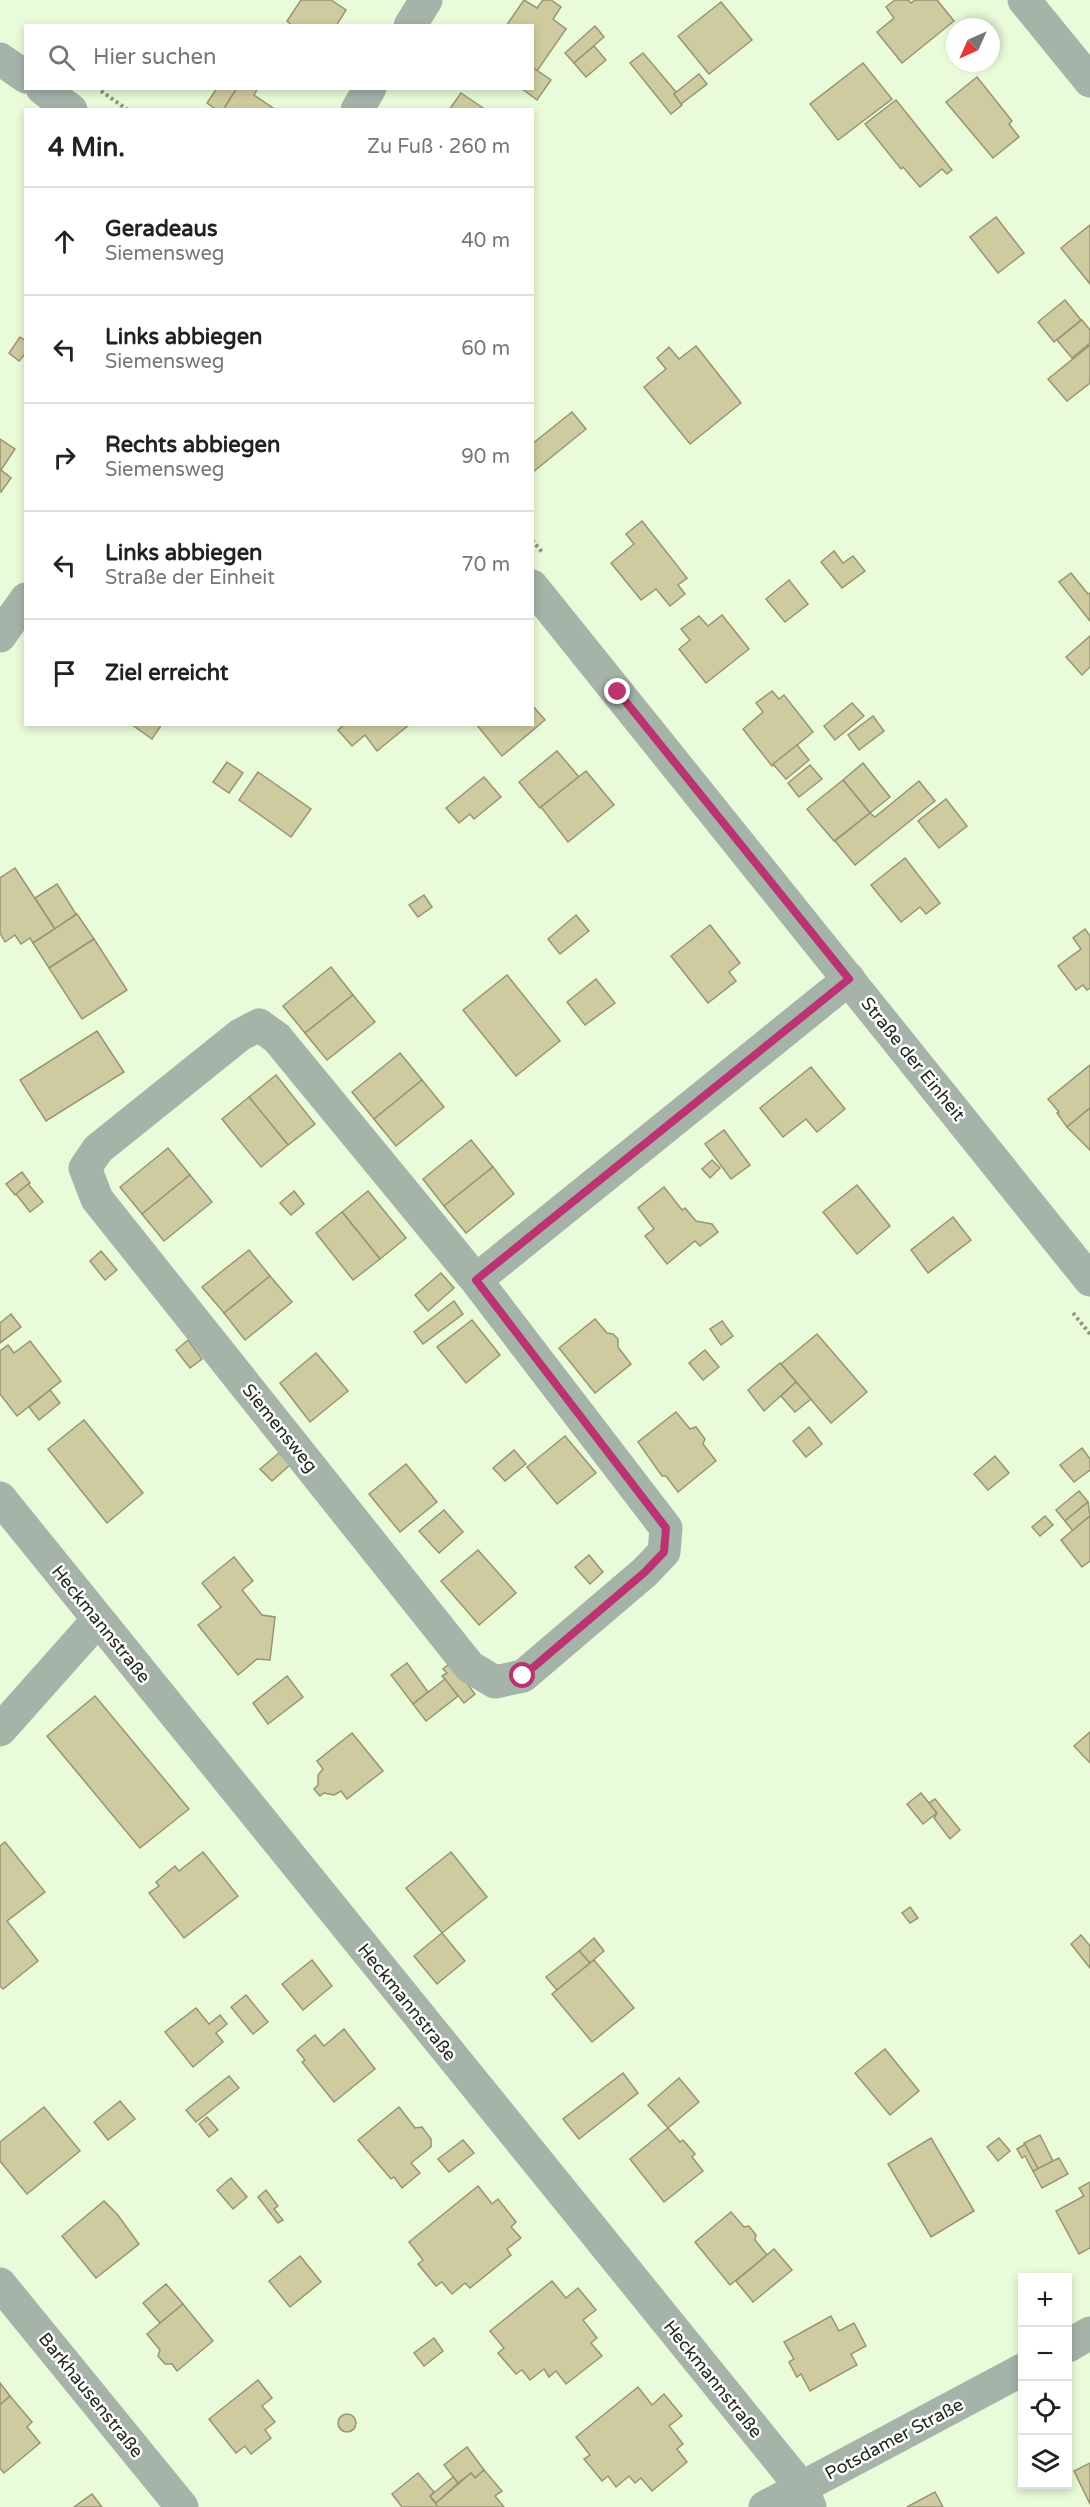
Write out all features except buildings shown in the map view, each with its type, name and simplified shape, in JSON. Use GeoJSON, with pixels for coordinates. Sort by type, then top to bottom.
{"type":"FeatureCollection","features":[{"type":"Feature","properties":{"kind":"street"},"geometry":{"type":"LineString","coordinates":[[411,24],[426,0]]}},
{"type":"Feature","properties":{"kind":"street"},"geometry":{"type":"LineString","coordinates":[[1024,0],[1090,81]]}},
{"type":"Feature","properties":{"kind":"street"},"geometry":{"type":"LineString","coordinates":[[0,59],[24,76]]}},
{"type":"Feature","properties":{"kind":"street"},"geometry":{"type":"LineString","coordinates":[[45,90],[68,108]]}},
{"type":"Feature","properties":{"kind":"street"},"geometry":{"type":"LineString","coordinates":[[358,108],[369,90]]}},
{"type":"Feature","properties":{"kind":"street","name":"Straße der Einheit"},"geometry":{"type":"LineString","coordinates":[[534,588],[1090,1280]]}},
{"type":"Feature","properties":{"kind":"street"},"geometry":{"type":"LineString","coordinates":[[0,636],[24,602]]}},
{"type":"Feature","properties":{"kind":"street"},"geometry":{"type":"LineString","coordinates":[[476,1280],[849,979]]}},
{"type":"Feature","properties":{"kind":"street","name":"Siemensweg"},"geometry":{"type":"LineString","coordinates":[[259,1025],[278,1038],[476,1280],[666,1528],[664,1552],[645,1572],[523,1676],[495,1682],[470,1667],[97,1199],[85,1168],[98,1149],[240,1035],[259,1025]]}},
{"type":"Feature","properties":{"kind":"street","name":"Heckmannstraße"},"geometry":{"type":"LineString","coordinates":[[0,1498],[806,2497]]}},
{"type":"Feature","properties":{"kind":"street"},"geometry":{"type":"LineString","coordinates":[[0,1730],[97,1621]]}},
{"type":"Feature","properties":{"kind":"street","name":"Barkhausenstraße"},"geometry":{"type":"LineString","coordinates":[[0,2284],[182,2507]]}},
{"type":"Feature","properties":{"kind":"street"},"geometry":{"type":"LineString","coordinates":[[1072,2344],[1090,2333]]}},
{"type":"Feature","properties":{"kind":"street","name":"Potsdamer Straße"},"geometry":{"type":"LineString","coordinates":[[765,2507],[806,2497],[1018,2373]]}},
{"type":"Feature","properties":{"kind":"path"},"geometry":{"type":"LineString","coordinates":[[101,90],[125,108]]}},
{"type":"Feature","properties":{"kind":"route"},"geometry":{"type":"LineString","coordinates":[[523,1676],[645,1572],[664,1552],[666,1528],[476,1280],[849,979],[618,692]]}}]}
